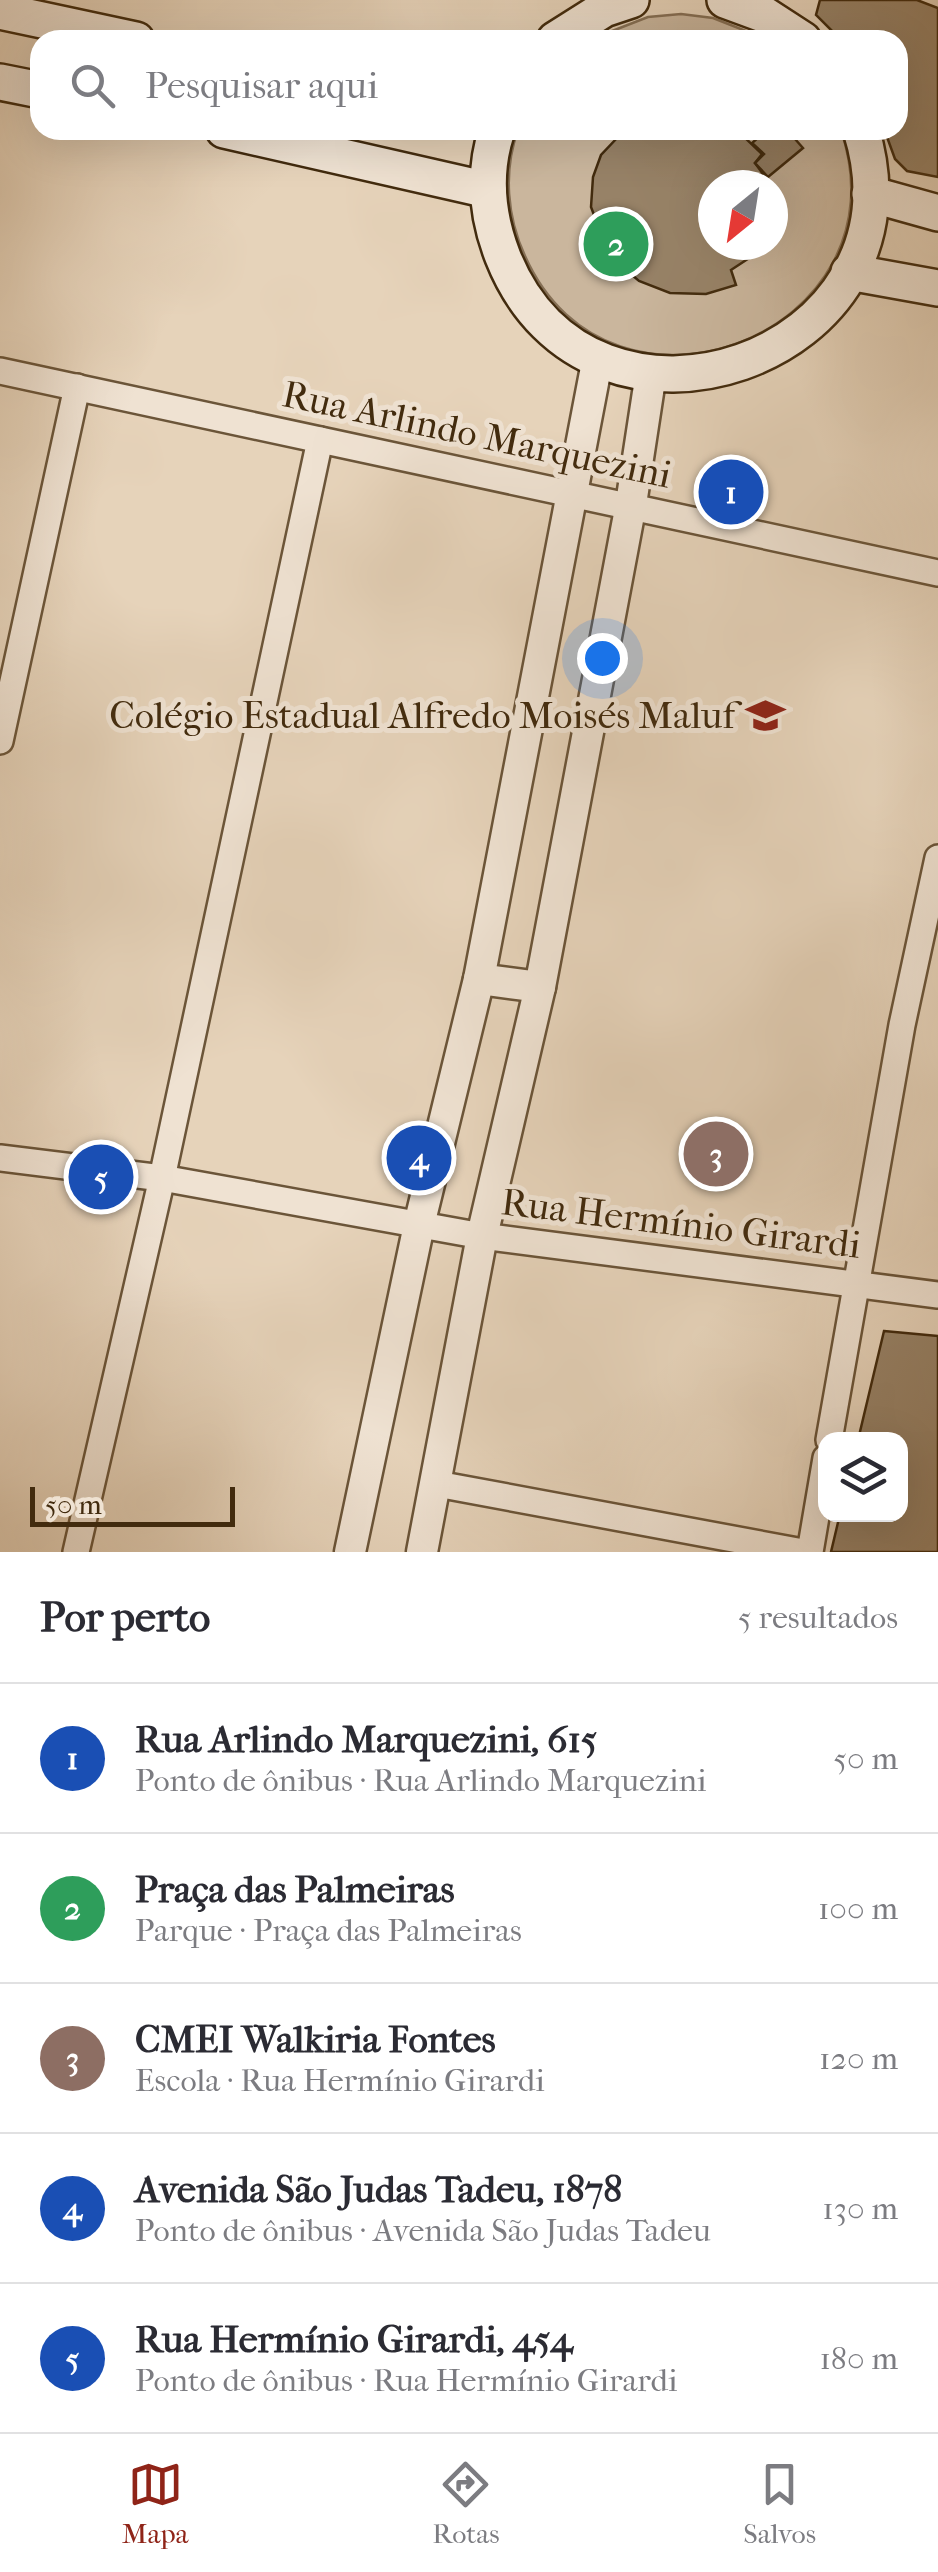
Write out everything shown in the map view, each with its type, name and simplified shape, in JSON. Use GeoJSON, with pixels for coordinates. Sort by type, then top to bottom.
{"type":"FeatureCollection","features":[{"type":"Feature","properties":{"kind":"main road"},"geometry":{"type":"LineString","coordinates":[[570,30],[604,8],[631,0]]}},
{"type":"Feature","properties":{"kind":"main road"},"geometry":{"type":"LineString","coordinates":[[725,0],[766,7],[792,30]]}},
{"type":"Feature","properties":{"kind":"main road"},"geometry":{"type":"LineString","coordinates":[[0,11],[89,30]]}},
{"type":"Feature","properties":{"kind":"main road"},"geometry":{"type":"LineString","coordinates":[[0,82],[30,88]]}},
{"type":"Feature","properties":{"kind":"main road"},"geometry":{"type":"LineString","coordinates":[[268,140],[488,190]]}},
{"type":"Feature","properties":{"kind":"main road"},"geometry":{"type":"LineString","coordinates":[[495,140],[488,190],[494,232],[509,271],[532,306],[562,335],[598,358],[650,373],[702,374],[751,362],[808,326],[850,272],[864,234],[870,194],[862,140]]}},
{"type":"Feature","properties":{"kind":"main road"},"geometry":{"type":"LineString","coordinates":[[870,194],[938,213]]}},
{"type":"Feature","properties":{"kind":"main road"},"geometry":{"type":"LineString","coordinates":[[850,272],[938,288]]}},
{"type":"Feature","properties":{"kind":"street"},"geometry":{"type":"LineString","coordinates":[[350,1552],[420,1225],[479,979],[598,358]]}},
{"type":"Feature","properties":{"kind":"street","name":"Rua Arlindo Marquezini"},"geometry":{"type":"LineString","coordinates":[[0,371],[938,572]]}},
{"type":"Feature","properties":{"kind":"street"},"geometry":{"type":"LineString","coordinates":[[422,1552],[482,1236],[540,987],[631,504],[650,373]]}},
{"type":"Feature","properties":{"kind":"street"},"geometry":{"type":"LineString","coordinates":[[0,741],[77,387]]}},
{"type":"Feature","properties":{"kind":"street"},"geometry":{"type":"LineString","coordinates":[[76,1552],[162,1178],[320,440]]}},
{"type":"Feature","properties":{"kind":"street"},"geometry":{"type":"LineString","coordinates":[[830,1432],[938,858]]}},
{"type":"Feature","properties":{"kind":"street"},"geometry":{"type":"LineString","coordinates":[[479,979],[540,987]]}},
{"type":"Feature","properties":{"kind":"street","name":"Rua Hermínio Girardi"},"geometry":{"type":"LineString","coordinates":[[0,1158],[162,1178],[482,1236],[938,1295]]}},
{"type":"Feature","properties":{"kind":"street"},"geometry":{"type":"LineString","coordinates":[[437,1484],[806,1552],[818,1496]]}},
{"type":"Feature","properties":{"kind":"shaded area"},"geometry":{"type":"Polygon","coordinates":[[[681,14],[713,18],[744,30],[615,30],[648,17],[681,14]]]}},
{"type":"Feature","properties":{"kind":"shaded area"},"geometry":{"type":"Polygon","coordinates":[[[515,140],[842,140],[851,202],[833,263],[794,310],[741,342],[681,355],[620,346],[566,314],[525,256],[514,226],[509,178],[515,140]]]}},
{"type":"Feature","properties":{"kind":"building"},"geometry":{"type":"Polygon","coordinates":[[[820,0],[917,0],[938,8],[938,177],[907,171],[895,159],[888,140],[908,140],[908,30],[831,30],[816,15],[820,0]]]}},
{"type":"Feature","properties":{"kind":"building"},"geometry":{"type":"Polygon","coordinates":[[[615,140],[747,140],[762,154],[755,163],[760,170],[698,170],[698,260],[746,260],[731,270],[736,285],[706,294],[670,293],[639,281],[607,254],[614,244],[599,228],[591,207],[593,177],[601,155],[615,140]]]}},
{"type":"Feature","properties":{"kind":"building"},"geometry":{"type":"Polygon","coordinates":[[[755,140],[796,140],[803,148],[776,170],[762,170],[755,163],[764,154],[752,143],[755,140]]]}},
{"type":"Feature","properties":{"kind":"building"},"geometry":{"type":"Polygon","coordinates":[[[884,1331],[938,1336],[938,1552],[831,1552],[838,1522],[908,1522],[908,1432],[860,1432],[884,1331]]]}},
{"type":"Feature","properties":{"kind":"place","name":"Praça das Palmeiras"},"geometry":{"type":"Point","coordinates":[616,244]}},
{"type":"Feature","properties":{"kind":"place","name":"Rua Arlindo Marquezini, 615"},"geometry":{"type":"Point","coordinates":[731,492]}},
{"type":"Feature","properties":{"kind":"place","name":"Colégio Estadual Alfredo Moisés Maluf"},"geometry":{"type":"Point","coordinates":[765,715]}},
{"type":"Feature","properties":{"kind":"place","name":"CMEI Walkiria Fontes"},"geometry":{"type":"Point","coordinates":[716,1154]}},
{"type":"Feature","properties":{"kind":"place","name":"Avenida São Judas Tadeu, 1878"},"geometry":{"type":"Point","coordinates":[419,1158]}},
{"type":"Feature","properties":{"kind":"place","name":"Rua Hermínio Girardi, 454"},"geometry":{"type":"Point","coordinates":[101,1177]}}]}
